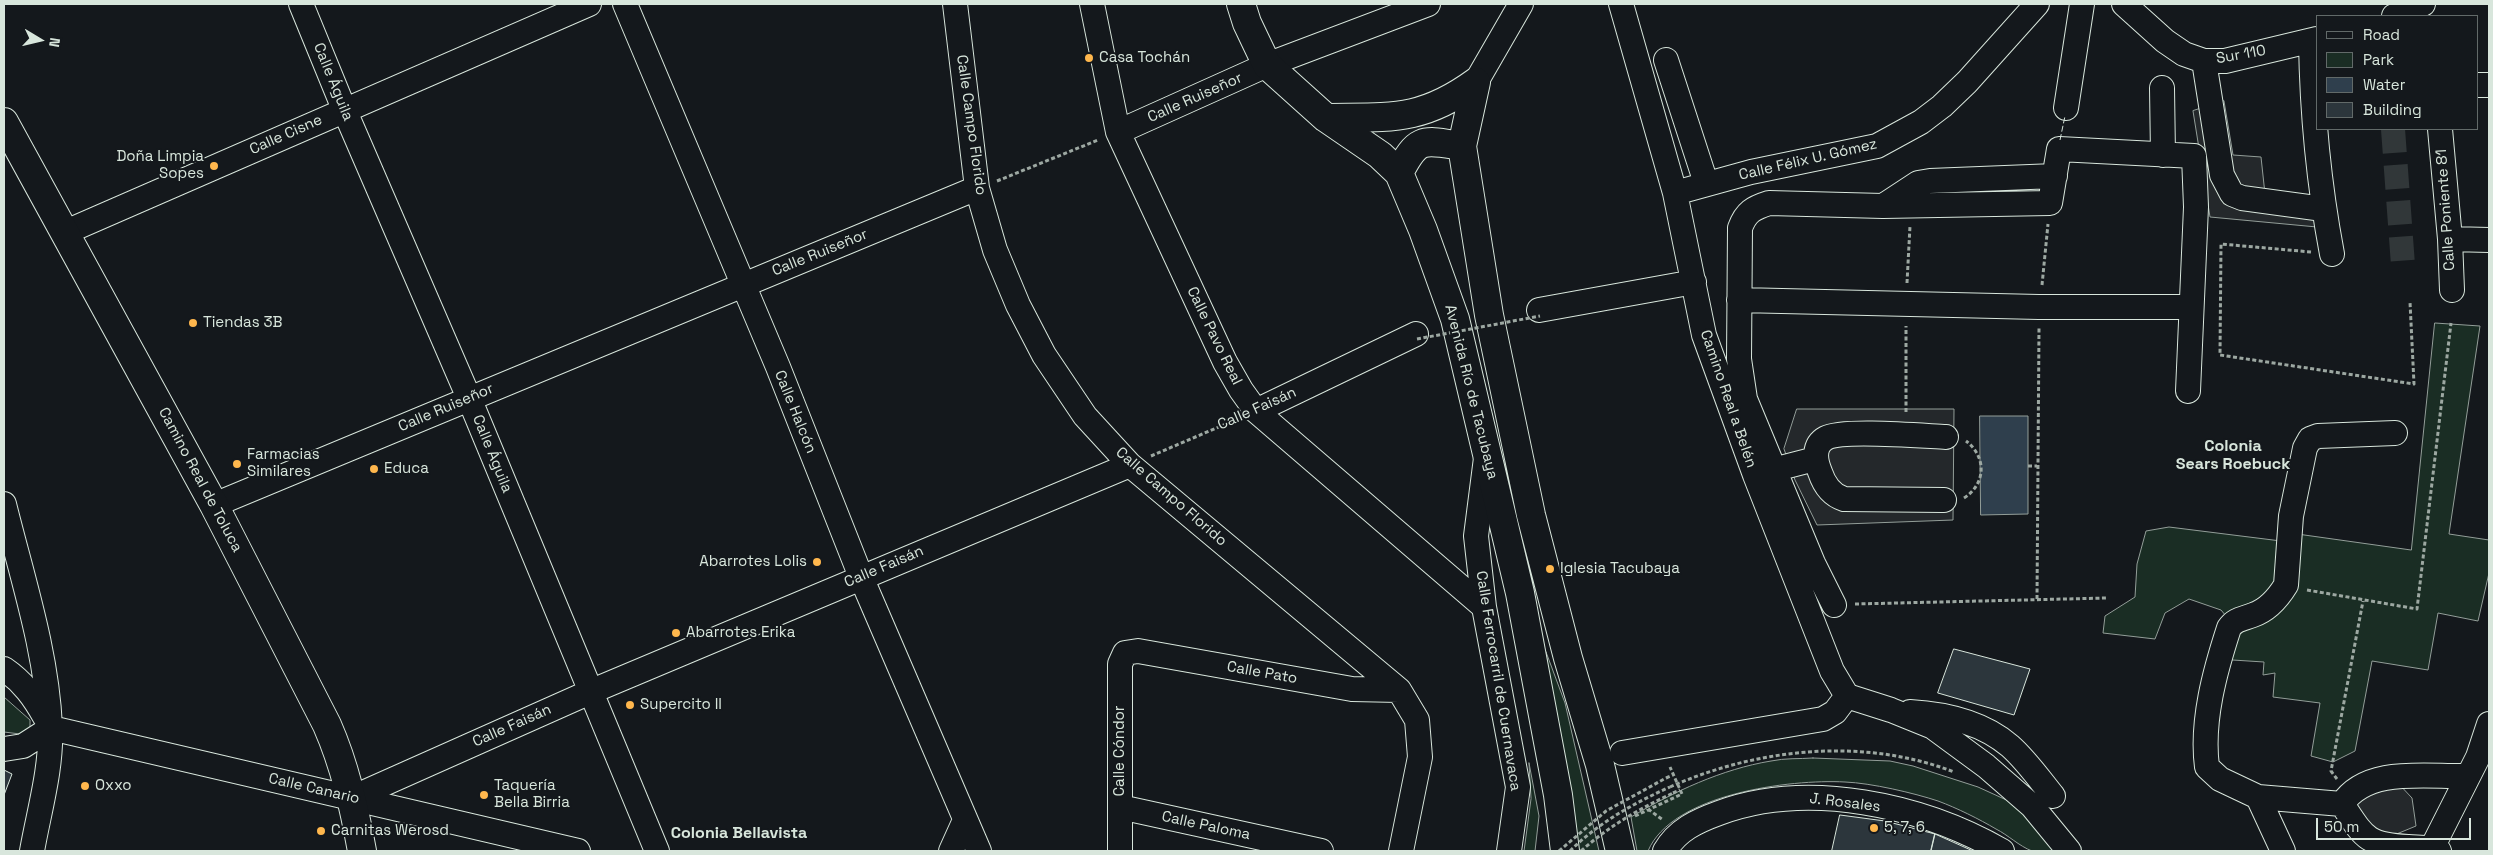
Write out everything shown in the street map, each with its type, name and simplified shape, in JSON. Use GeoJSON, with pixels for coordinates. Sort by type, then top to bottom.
{"type":"FeatureCollection","features":[{"type":"Feature","properties":{"kind":"main road","name":"Avenida Río de Tacubaya"},"geometry":{"type":"LineString","coordinates":[[1241,4],[1247,23],[1267,66],[1326,118],[1380,155],[1399,173],[1424,230],[1455,318],[1487,451],[1523,612],[1558,795],[1565,851]]}},
{"type":"Feature","properties":{"kind":"main road","name":"Avenida Río de Tacubaya"},"geometry":{"type":"LineString","coordinates":[[1476,82],[1462,146],[1482,277],[1530,515],[1568,658],[1600,765],[1620,851]]}},
{"type":"Feature","properties":{"kind":"main road"},"geometry":{"type":"LineString","coordinates":[[1326,118],[1390,117],[1413,114],[1432,109],[1453,98],[1476,82]]}},
{"type":"Feature","properties":{"kind":"main road","name":"Camino Real de Toluca"},"geometry":{"type":"LineString","coordinates":[[4,122],[214,505],[327,725],[340,755],[352,798],[362,851]]}},
{"type":"Feature","properties":{"kind":"main road"},"geometry":{"type":"LineString","coordinates":[[1399,173],[1408,155],[1420,143],[1430,141],[1462,146]]}},
{"type":"Feature","properties":{"kind":"street","name":"Calle Águila"},"geometry":{"type":"LineString","coordinates":[[301,4],[344,109],[469,398],[657,851]]}},
{"type":"Feature","properties":{"kind":"street","name":"Calle Cisne"},"geometry":{"type":"LineString","coordinates":[[66,232],[344,109],[589,4]]}},
{"type":"Feature","properties":{"kind":"street","name":"Calle Halcón"},"geometry":{"type":"LineString","coordinates":[[625,4],[743,284],[861,577],[979,851]]}},
{"type":"Feature","properties":{"kind":"street","name":"Calle Campo Florido"},"geometry":{"type":"LineString","coordinates":[[955,4],[977,188],[995,250],[1018,305],[1044,356],[1085,416],[1130,465],[1399,690],[1417,720],[1420,757],[1401,851]]}},
{"type":"Feature","properties":{"kind":"street","name":"Calle Pavo Real"},"geometry":{"type":"LineString","coordinates":[[1092,4],[1118,132],[1225,362],[1241,390],[1256,411],[1484,608]]}},
{"type":"Feature","properties":{"kind":"street","name":"Calle Ruiseñor"},"geometry":{"type":"LineString","coordinates":[[1118,132],[1267,66],[1428,4]]}},
{"type":"Feature","properties":{"kind":"street"},"geometry":{"type":"LineString","coordinates":[[1476,82],[1521,4]]}},
{"type":"Feature","properties":{"kind":"street","name":"Camino Real a Belén"},"geometry":{"type":"LineString","coordinates":[[1621,4],[1675,193],[1704,335],[1765,472],[1832,670],[1847,696]]}},
{"type":"Feature","properties":{"kind":"street","name":"Calle Félix U. Gómez"},"geometry":{"type":"LineString","coordinates":[[1675,193],[1706,183],[1877,146],[1921,122],[1942,106],[1967,82],[2037,4]]}},
{"type":"Feature","properties":{"kind":"street"},"geometry":{"type":"LineString","coordinates":[[2066,108],[2082,4]]}},
{"type":"Feature","properties":{"kind":"street","name":"Sur 110"},"geometry":{"type":"LineString","coordinates":[[2124,4],[2165,41],[2184,54],[2204,61],[2225,61],[2314,40]]}},
{"type":"Feature","properties":{"kind":"street"},"geometry":{"type":"LineString","coordinates":[[2396,15],[2423,4]]}},
{"type":"Feature","properties":{"kind":"street"},"geometry":{"type":"LineString","coordinates":[[2314,40],[2311,70],[2316,128]]}},
{"type":"Feature","properties":{"kind":"street"},"geometry":{"type":"LineString","coordinates":[[1666,60],[1706,183]]}},
{"type":"Feature","properties":{"kind":"street"},"geometry":{"type":"LineString","coordinates":[[2204,61],[2222,176],[2232,194],[2242,198],[2323,209]]}},
{"type":"Feature","properties":{"kind":"street"},"geometry":{"type":"LineString","coordinates":[[2162,88],[2164,155]]}},
{"type":"Feature","properties":{"kind":"street"},"geometry":{"type":"LineString","coordinates":[[2316,130],[2323,209],[2332,254]]}},
{"type":"Feature","properties":{"kind":"street","name":"Calle Poniente 81"},"geometry":{"type":"LineString","coordinates":[[2440,130],[2450,239],[2452,290]]}},
{"type":"Feature","properties":{"kind":"street"},"geometry":{"type":"LineString","coordinates":[[1834,605],[1765,472],[1745,399],[1739,359],[1740,228],[1745,215],[1754,208],[1769,203],[1912,206],[2050,203],[2059,149],[2194,156],[2196,207],[2190,307],[2188,391]]}},
{"type":"Feature","properties":{"kind":"street"},"geometry":{"type":"LineString","coordinates":[[1883,206],[1918,183],[2055,176]]}},
{"type":"Feature","properties":{"kind":"street","name":"Calle Ruiseñor"},"geometry":{"type":"LineString","coordinates":[[214,505],[977,188]]}},
{"type":"Feature","properties":{"kind":"street"},"geometry":{"type":"LineString","coordinates":[[2450,239],[2489,240]]}},
{"type":"Feature","properties":{"kind":"street"},"geometry":{"type":"LineString","coordinates":[[1540,313],[1694,282]]}},
{"type":"Feature","properties":{"kind":"street"},"geometry":{"type":"LineString","coordinates":[[1739,300],[2039,308],[2190,307]]}},
{"type":"Feature","properties":{"kind":"street","name":"Calle Faisán"},"geometry":{"type":"LineString","coordinates":[[1256,411],[1416,336]]}},
{"type":"Feature","properties":{"kind":"street"},"geometry":{"type":"LineString","coordinates":[[2395,433],[2318,436],[2310,439],[2305,448],[2288,538],[2289,575],[2286,585],[2281,594],[2263,610],[2233,622],[2229,628],[2214,678],[2205,749],[2207,767],[2220,779],[2258,797],[2345,799],[2361,784],[2376,778],[2466,776]]}},
{"type":"Feature","properties":{"kind":"street"},"geometry":{"type":"LineString","coordinates":[[1944,500],[1844,499],[1836,496],[1822,478],[1814,459],[1819,446],[1825,438],[1831,437],[1906,434],[1946,437]]}},
{"type":"Feature","properties":{"kind":"street","name":"Calle Ferrocarril de Cuernavaca"},"geometry":{"type":"LineString","coordinates":[[1487,451],[1476,536],[1484,608],[1518,787],[1509,851]]}},
{"type":"Feature","properties":{"kind":"street"},"geometry":{"type":"LineString","coordinates":[[1765,472],[1814,459]]}},
{"type":"Feature","properties":{"kind":"street","name":"Calle Faisán"},"geometry":{"type":"LineString","coordinates":[[352,798],[590,692],[1130,465]]}},
{"type":"Feature","properties":{"kind":"street"},"geometry":{"type":"LineString","coordinates":[[4,504],[39,643],[50,728],[48,768],[32,851]]}},
{"type":"Feature","properties":{"kind":"street","name":"Calle Pato"},"geometry":{"type":"LineString","coordinates":[[1125,653],[1138,651],[1352,689],[1399,690]]}},
{"type":"Feature","properties":{"kind":"street","name":"Calle Cóndor"},"geometry":{"type":"LineString","coordinates":[[1120,851],[1120,664],[1125,653]]}},
{"type":"Feature","properties":{"kind":"street"},"geometry":{"type":"LineString","coordinates":[[4,669],[20,680],[36,700],[50,728]]}},
{"type":"Feature","properties":{"kind":"street"},"geometry":{"type":"LineString","coordinates":[[1622,753],[1823,719],[1834,712],[1847,696],[1891,710],[1933,727],[1986,766],[2032,806],[2069,851]]}},
{"type":"Feature","properties":{"kind":"street"},"geometry":{"type":"LineString","coordinates":[[1891,710],[1942,714],[1985,728],[2011,747],[2054,796]]}},
{"type":"Feature","properties":{"kind":"street"},"geometry":{"type":"LineString","coordinates":[[2345,799],[2363,835],[2375,843],[2436,850],[2466,776],[2478,757],[2489,724]]}},
{"type":"Feature","properties":{"kind":"street"},"geometry":{"type":"LineString","coordinates":[[4,749],[23,746],[50,728]]}},
{"type":"Feature","properties":{"kind":"street","name":"Calle Canario"},"geometry":{"type":"LineString","coordinates":[[50,728],[578,851]]}},
{"type":"Feature","properties":{"kind":"street","name":"J. Rosales"},"geometry":{"type":"LineString","coordinates":[[1665,851],[1680,832],[1701,819],[1731,808],[1763,801],[1818,796],[1919,815],[1976,836],[2002,851]]}},
{"type":"Feature","properties":{"kind":"street"},"geometry":{"type":"LineString","coordinates":[[2258,797],[2283,851]]}},
{"type":"Feature","properties":{"kind":"street","name":"Calle Paloma"},"geometry":{"type":"LineString","coordinates":[[1120,807],[1321,851]]}},
{"type":"Feature","properties":{"kind":"street"},"geometry":{"type":"LineString","coordinates":[[951,851],[965,820]]}},
{"type":"Feature","properties":{"kind":"path"},"geometry":{"type":"LineString","coordinates":[[977,188],[1118,132]]}},
{"type":"Feature","properties":{"kind":"path"},"geometry":{"type":"LineString","coordinates":[[2037,599],[2039,308],[2050,203]]}},
{"type":"Feature","properties":{"kind":"path"},"geometry":{"type":"LineString","coordinates":[[1906,434],[1906,303],[1912,206]]}},
{"type":"Feature","properties":{"kind":"path"},"geometry":{"type":"LineString","coordinates":[[2332,254],[2221,244],[2220,356],[2414,384],[2410,302]]}},
{"type":"Feature","properties":{"kind":"path"},"geometry":{"type":"LineString","coordinates":[[1416,336],[1540,313]]}},
{"type":"Feature","properties":{"kind":"path"},"geometry":{"type":"LineString","coordinates":[[2286,585],[2363,601],[2417,609],[2451,323]]}},
{"type":"Feature","properties":{"kind":"path","name":"Calle Faisán"},"geometry":{"type":"LineString","coordinates":[[1130,465],[1256,411]]}},
{"type":"Feature","properties":{"kind":"path"},"geometry":{"type":"LineString","coordinates":[[1944,500],[1953,501],[1971,493],[1981,476],[1982,466],[1973,447],[1964,440],[1946,437]]}},
{"type":"Feature","properties":{"kind":"path"},"geometry":{"type":"LineString","coordinates":[[2028,466],[2037,466]]}},
{"type":"Feature","properties":{"kind":"path"},"geometry":{"type":"LineString","coordinates":[[1834,605],[2107,598]]}},
{"type":"Feature","properties":{"kind":"path"},"geometry":{"type":"LineString","coordinates":[[2345,799],[2332,771],[2363,601]]}},
{"type":"Feature","properties":{"kind":"path"},"geometry":{"type":"LineString","coordinates":[[1570,851],[1590,833],[1624,810],[1670,787],[1740,763],[1776,755],[1827,750],[1870,752],[1906,758],[1957,773]]}},
{"type":"Feature","properties":{"kind":"path"},"geometry":{"type":"LineString","coordinates":[[1559,851],[1606,811],[1673,775],[1682,794],[1648,809]]}},
{"type":"Feature","properties":{"kind":"path"},"geometry":{"type":"LineString","coordinates":[[1581,851],[1615,824],[1642,807],[1680,790]]}},
{"type":"Feature","properties":{"kind":"green space"},"geometry":{"type":"Polygon","coordinates":[[[2435,323],[2480,326],[2449,534],[2489,540],[2489,573],[2478,621],[2438,613],[2428,670],[2372,661],[2355,751],[2333,762],[2311,756],[2320,703],[2273,697],[2275,673],[2263,675],[2264,662],[2217,659],[2226,616],[2221,610],[2189,599],[2165,613],[2155,639],[2103,633],[2105,616],[2135,597],[2137,564],[2146,531],[2169,527],[2281,541],[2283,532],[2411,550],[2435,323]]]}},
{"type":"Feature","properties":{"kind":"green space"},"geometry":{"type":"Polygon","coordinates":[[[1546,652],[1565,703],[1599,851],[1572,851],[1546,652]]]}},
{"type":"Feature","properties":{"kind":"green space"},"geometry":{"type":"Polygon","coordinates":[[[4,697],[30,720],[30,727],[20,734],[4,732],[4,697]]]}},
{"type":"Feature","properties":{"kind":"green space"},"geometry":{"type":"Polygon","coordinates":[[[1813,758],[1890,761],[1913,766],[1978,787],[2013,803],[2058,851],[2032,851],[1975,818],[1928,798],[1867,784],[1822,782],[1765,787],[1706,803],[1681,816],[1661,832],[1648,851],[1637,851],[1631,817],[1681,790],[1716,776],[1753,765],[1776,760],[1813,758]]]}},
{"type":"Feature","properties":{"kind":"green space"},"geometry":{"type":"Polygon","coordinates":[[[1529,763],[1539,816],[1535,851],[1524,851],[1531,799],[1529,763]]]}},
{"type":"Feature","properties":{"kind":"shaded area"},"geometry":{"type":"Polygon","coordinates":[[[2224,101],[2233,155],[2261,157],[2265,194],[2315,197],[2317,227],[2210,217],[2193,111],[2224,101]]]}},
{"type":"Feature","properties":{"kind":"shaded area"},"geometry":{"type":"Polygon","coordinates":[[[1797,409],[1954,409],[1953,520],[1817,525],[1795,480],[1784,449],[1797,409]]]}},
{"type":"Feature","properties":{"kind":"shaded area"},"geometry":{"type":"Polygon","coordinates":[[[2397,782],[2412,798],[2416,826],[2382,840],[2356,819],[2356,800],[2397,782]]]}},
{"type":"Feature","properties":{"kind":"water"},"geometry":{"type":"Polygon","coordinates":[[[1980,416],[2028,416],[2028,514],[1981,515],[1980,416]]]}},
{"type":"Feature","properties":{"kind":"building"},"geometry":{"type":"Polygon","coordinates":[[[1954,649],[2030,669],[2014,715],[1938,693],[1954,649]]]}},
{"type":"Feature","properties":{"kind":"building"},"geometry":{"type":"Polygon","coordinates":[[[4,770],[12,774],[4,795],[4,770]]]}},
{"type":"Feature","properties":{"kind":"building","name":"5, 7, 6"},"geometry":{"type":"Polygon","coordinates":[[[1840,815],[1885,821],[1935,834],[1931,851],[1832,851],[1840,815]]]}},
{"type":"Feature","properties":{"kind":"building"},"geometry":{"type":"Polygon","coordinates":[[[1935,834],[1973,851],[1931,851],[1935,834]]]}},
{"type":"Feature","properties":{"kind":"tunnel"},"geometry":{"type":"LineString","coordinates":[[2393,130],[2403,265]]}},
{"type":"Feature","properties":{"kind":"fence"},"geometry":{"type":"LineString","coordinates":[[2060,140],[2065,116]]}},
{"type":"Feature","properties":{"kind":"place","name":"Casa Tochán"},"geometry":{"type":"Point","coordinates":[1089,58]}},
{"type":"Feature","properties":{"kind":"place","name":"Doña Limpia Sopes"},"geometry":{"type":"Point","coordinates":[214,166]}},
{"type":"Feature","properties":{"kind":"place","name":"Tiendas 3B"},"geometry":{"type":"Point","coordinates":[193,323]}},
{"type":"Feature","properties":{"kind":"place","name":"Farmacias Similares"},"geometry":{"type":"Point","coordinates":[237,464]}},
{"type":"Feature","properties":{"kind":"place","name":"Educa"},"geometry":{"type":"Point","coordinates":[374,469]}},
{"type":"Feature","properties":{"kind":"place","name":"Abarrotes Lolis"},"geometry":{"type":"Point","coordinates":[817,562]}},
{"type":"Feature","properties":{"kind":"place","name":"Iglesia Tacubaya"},"geometry":{"type":"Point","coordinates":[1550,569]}},
{"type":"Feature","properties":{"kind":"place","name":"Abarrotes Erika"},"geometry":{"type":"Point","coordinates":[676,633]}},
{"type":"Feature","properties":{"kind":"place","name":"Supercito II"},"geometry":{"type":"Point","coordinates":[630,705]}},
{"type":"Feature","properties":{"kind":"place","name":"Oxxo"},"geometry":{"type":"Point","coordinates":[85,786]}},
{"type":"Feature","properties":{"kind":"place","name":"Taquería Bella Birria"},"geometry":{"type":"Point","coordinates":[484,795]}},
{"type":"Feature","properties":{"kind":"place","name":"5, 7, 6"},"geometry":{"type":"Point","coordinates":[1874,828]}},
{"type":"Feature","properties":{"kind":"place","name":"Carnitas Werosd"},"geometry":{"type":"Point","coordinates":[321,831]}},
{"type":"Feature","properties":{"kind":"district","name":"Colonia Sears Roebuck"},"geometry":{"type":"Point","coordinates":[2233,456]}},
{"type":"Feature","properties":{"kind":"district","name":"Colonia Bellavista"},"geometry":{"type":"Point","coordinates":[739,834]}}]}
